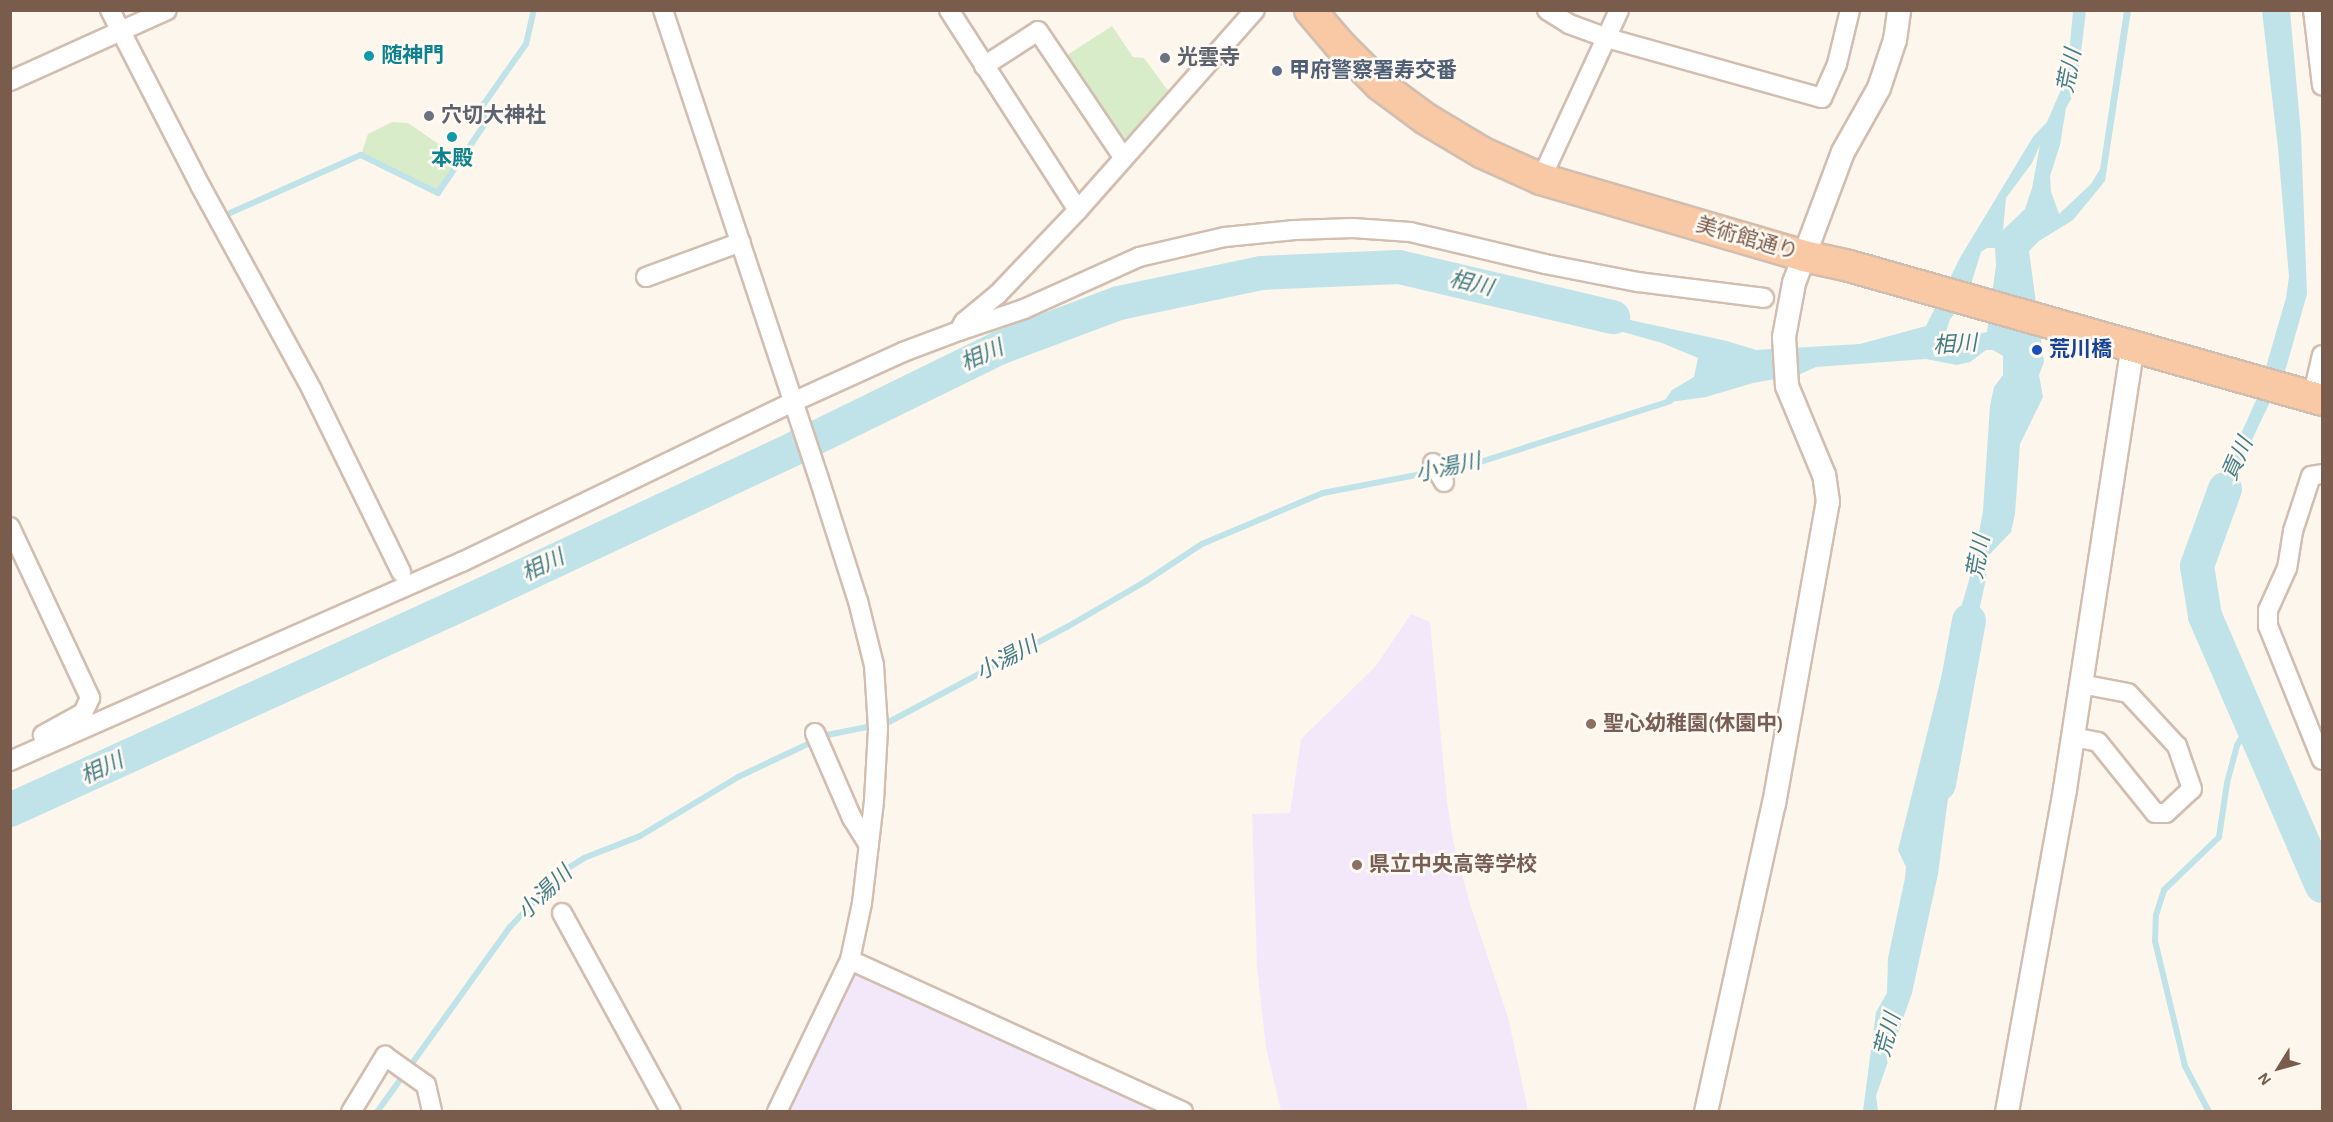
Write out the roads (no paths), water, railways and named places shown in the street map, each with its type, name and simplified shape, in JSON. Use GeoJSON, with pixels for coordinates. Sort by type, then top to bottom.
{"type":"FeatureCollection","features":[{"type":"Feature","properties":{"kind":"highway","name":"美術館通り"},"geometry":{"type":"LineString","coordinates":[[1310,10],[1380,85],[1426,119],[1483,153],[1541,179],[1804,256],[1849,266],[2312,397]]}},
{"type":"Feature","properties":{"kind":"street"},"geometry":{"type":"LineString","coordinates":[[111,10],[120,33],[318,400],[401,572]]}},
{"type":"Feature","properties":{"kind":"street"},"geometry":{"type":"LineString","coordinates":[[10,81],[120,33],[166,10]]}},
{"type":"Feature","properties":{"kind":"street"},"geometry":{"type":"LineString","coordinates":[[663,10],[819,479],[860,608],[874,665],[878,721],[869,845],[862,903],[850,960],[777,1112]]}},
{"type":"Feature","properties":{"kind":"street"},"geometry":{"type":"LineString","coordinates":[[949,10],[1078,210]]}},
{"type":"Feature","properties":{"kind":"street"},"geometry":{"type":"LineString","coordinates":[[959,331],[964,322],[998,294],[1078,210],[1255,10]]}},
{"type":"Feature","properties":{"kind":"street"},"geometry":{"type":"LineString","coordinates":[[1547,10],[1569,24],[1607,38],[1822,98],[1837,64],[1850,10]]}},
{"type":"Feature","properties":{"kind":"street"},"geometry":{"type":"LineString","coordinates":[[1541,179],[1619,10]]}},
{"type":"Feature","properties":{"kind":"street"},"geometry":{"type":"LineString","coordinates":[[1706,1112],[1774,804],[1828,502],[1824,475],[1787,386],[1784,337],[1794,283],[1843,152],[1879,88],[1895,40],[1899,10]]}},
{"type":"Feature","properties":{"kind":"street"},"geometry":{"type":"LineString","coordinates":[[2313,10],[2322,85]]}},
{"type":"Feature","properties":{"kind":"street"},"geometry":{"type":"LineString","coordinates":[[984,66],[1038,31],[1123,157]]}},
{"type":"Feature","properties":{"kind":"street"},"geometry":{"type":"LineString","coordinates":[[10,761],[462,562],[793,402],[903,352],[1024,309],[1139,257],[1225,237],[1295,230],[1353,228],[1410,232],[1615,278],[1764,298]]}},
{"type":"Feature","properties":{"kind":"street"},"geometry":{"type":"LineString","coordinates":[[646,277],[741,242]]}},
{"type":"Feature","properties":{"kind":"street"},"geometry":{"type":"LineString","coordinates":[[2007,1112],[2073,737],[2126,344]]}},
{"type":"Feature","properties":{"kind":"street"},"geometry":{"type":"LineString","coordinates":[[2312,397],[2322,355]]}},
{"type":"Feature","properties":{"kind":"street"},"geometry":{"type":"LineString","coordinates":[[1433,463],[1444,482]]}},
{"type":"Feature","properties":{"kind":"street"},"geometry":{"type":"LineString","coordinates":[[2322,474],[2311,476],[2293,531],[2287,568],[2268,610],[2268,626],[2322,760]]}},
{"type":"Feature","properties":{"kind":"street"},"geometry":{"type":"LineString","coordinates":[[10,527],[90,698],[83,713],[10,754]]}},
{"type":"Feature","properties":{"kind":"street"},"geometry":{"type":"LineString","coordinates":[[2073,737],[2098,742],[2156,813],[2166,813],[2192,789],[2177,746],[2128,693],[2081,684]]}},
{"type":"Feature","properties":{"kind":"street"},"geometry":{"type":"LineString","coordinates":[[818,739],[852,818],[869,845]]}},
{"type":"Feature","properties":{"kind":"street"},"geometry":{"type":"LineString","coordinates":[[562,913],[671,1112]]}},
{"type":"Feature","properties":{"kind":"street"},"geometry":{"type":"LineString","coordinates":[[850,960],[1183,1112]]}},
{"type":"Feature","properties":{"kind":"street"},"geometry":{"type":"LineString","coordinates":[[351,1112],[385,1056],[426,1085],[432,1112]]}},
{"type":"Feature","properties":{"kind":"water"},"geometry":{"type":"Polygon","coordinates":[[[2073,11],[2086,11],[2075,92],[2066,108],[2060,145],[2050,176],[2051,192],[2059,214],[2091,184],[2100,169],[2124,11],[2131,11],[2105,181],[2073,220],[2039,241],[2029,251],[2044,362],[2039,375],[2043,397],[2020,444],[2015,514],[2011,532],[1988,556],[1986,579],[1971,648],[1948,687],[1946,733],[1951,743],[1951,776],[1938,874],[1912,993],[1876,1096],[1878,1111],[1863,1111],[1876,1012],[1887,993],[1888,958],[1905,878],[1906,867],[1898,850],[1945,662],[1972,570],[1983,511],[1990,406],[1994,387],[2003,375],[2003,356],[1993,350],[1986,350],[1970,362],[1957,365],[1926,359],[1816,367],[1798,375],[1753,383],[1706,397],[1663,403],[1672,390],[1694,377],[1698,358],[1662,343],[1616,330],[1566,306],[1727,341],[1756,350],[1860,344],[1926,326],[1961,256],[2033,137],[2047,122],[2067,76],[2073,11]],[[2040,145],[2032,163],[2006,198],[2003,230],[2025,209],[2032,188],[2040,145]],[[1987,248],[1981,252],[1966,300],[1950,319],[1946,332],[1966,337],[1987,332],[1996,265],[1995,248],[1987,248]]]}},
{"type":"Feature","properties":{"kind":"water"},"geometry":{"type":"Polygon","coordinates":[[[2262,11],[2290,11],[2301,134],[2307,294],[2286,368],[2208,533],[2219,483],[2257,398],[2286,298],[2289,277],[2278,148],[2262,11]]]}},
{"type":"Feature","properties":{"kind":"waterway"},"geometry":{"type":"LineString","coordinates":[[230,213],[361,155],[438,193],[486,122],[481,108],[526,44],[534,10]]}},
{"type":"Feature","properties":{"kind":"waterway","name":"相川"},"geometry":{"type":"LineString","coordinates":[[10,810],[471,600],[797,447],[999,348],[1119,303],[1261,273],[1399,267],[1613,317]]}},
{"type":"Feature","properties":{"kind":"waterway","name":"小湯川"},"geometry":{"type":"LineString","coordinates":[[377,1112],[510,927],[565,870],[584,858],[640,836],[738,777],[827,735],[887,723],[1067,627],[1146,581],[1202,544],[1323,493],[1474,464],[1670,401]]}},
{"type":"Feature","properties":{"kind":"waterway","name":"貢川"},"geometry":{"type":"LineString","coordinates":[[2225,489],[2197,566],[2205,616],[2322,886]]}},
{"type":"Feature","properties":{"kind":"waterway","name":"荒川"},"geometry":{"type":"LineString","coordinates":[[1939,784],[1969,621]]}},
{"type":"Feature","properties":{"kind":"waterway"},"geometry":{"type":"LineString","coordinates":[[2209,1112],[2185,1066],[2155,941],[2156,915],[2164,890],[2219,837],[2227,783],[2237,745],[2251,722]]}},
{"type":"Feature","properties":{"kind":"place","name":"随神門"},"geometry":{"type":"Point","coordinates":[369,56]}},
{"type":"Feature","properties":{"kind":"place","name":"光雲寺"},"geometry":{"type":"Point","coordinates":[1165,58]}},
{"type":"Feature","properties":{"kind":"place","name":"甲府警察署寿交番"},"geometry":{"type":"Point","coordinates":[1277,71]}},
{"type":"Feature","properties":{"kind":"place","name":"穴切大神社"},"geometry":{"type":"Point","coordinates":[429,116]}},
{"type":"Feature","properties":{"kind":"place","name":"本殿"},"geometry":{"type":"Point","coordinates":[452,137]}},
{"type":"Feature","properties":{"kind":"place","name":"荒川橋"},"geometry":{"type":"Point","coordinates":[2037,350]}},
{"type":"Feature","properties":{"kind":"place","name":"聖心幼稚園(休園中)"},"geometry":{"type":"Point","coordinates":[1591,724]}},
{"type":"Feature","properties":{"kind":"place","name":"県立中央高等学校"},"geometry":{"type":"Point","coordinates":[1357,865]}}]}
